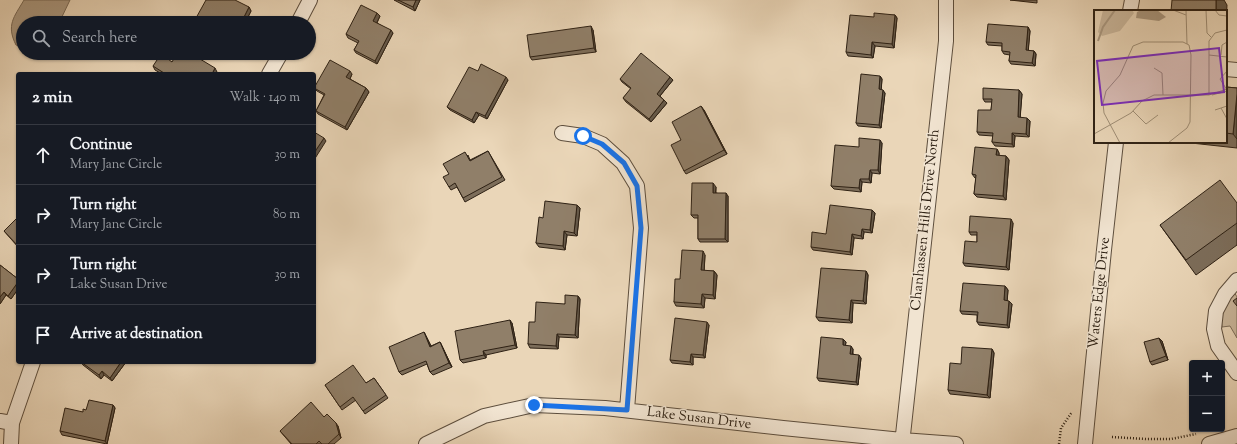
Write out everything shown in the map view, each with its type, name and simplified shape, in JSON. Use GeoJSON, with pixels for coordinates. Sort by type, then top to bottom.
{"type":"FeatureCollection","features":[{"type":"Feature","properties":{"kind":"street"},"geometry":{"type":"LineString","coordinates":[[302,16],[310,0]]}},
{"type":"Feature","properties":{"kind":"street","name":"Chanhassen Hills Drive North"},"geometry":{"type":"LineString","coordinates":[[902,442],[946,41],[946,0]]}},
{"type":"Feature","properties":{"kind":"street"},"geometry":{"type":"LineString","coordinates":[[1130,10],[1132,0]]}},
{"type":"Feature","properties":{"kind":"street"},"geometry":{"type":"LineString","coordinates":[[270,72],[277,60]]}},
{"type":"Feature","properties":{"kind":"street"},"geometry":{"type":"LineString","coordinates":[[1227,69],[1237,70]]}},
{"type":"Feature","properties":{"kind":"street"},"geometry":{"type":"LineString","coordinates":[[562,133],[583,136],[602,144],[624,163],[637,186],[641,228],[627,410]]}},
{"type":"Feature","properties":{"kind":"street","name":"Waters Edge Drive"},"geometry":{"type":"LineString","coordinates":[[1085,444],[1116,143]]}},
{"type":"Feature","properties":{"kind":"street"},"geometry":{"type":"LineString","coordinates":[[1237,280],[1225,294],[1216,311],[1214,329],[1218,346],[1237,373]]}},
{"type":"Feature","properties":{"kind":"street"},"geometry":{"type":"LineString","coordinates":[[11,444],[6,422],[32,364]]}},
{"type":"Feature","properties":{"kind":"street","name":"Lake Susan Drive"},"geometry":{"type":"LineString","coordinates":[[426,444],[484,416],[534,405],[627,410],[902,442],[956,444]]}},
{"type":"Feature","properties":{"kind":"street"},"geometry":{"type":"LineString","coordinates":[[1209,444],[1237,436]]}},
{"type":"Feature","properties":{"kind":"path"},"geometry":{"type":"LineString","coordinates":[[1112,437],[1146,440],[1171,439],[1198,434]]}},
{"type":"Feature","properties":{"kind":"shaded area"},"geometry":{"type":"Polygon","coordinates":[[[24,0],[70,0],[62,16],[16,16],[16,45],[12,32],[12,21],[24,0]]]}},
{"type":"Feature","properties":{"kind":"shaded area"},"geometry":{"type":"Polygon","coordinates":[[[1234,292],[1237,297],[1237,338],[1230,326],[1222,327],[1221,322],[1225,308],[1234,292]]]}},
{"type":"Feature","properties":{"kind":"building"},"geometry":{"type":"Polygon","coordinates":[[[206,0],[235,0],[249,7],[244,16],[197,16],[206,0]]]}},
{"type":"Feature","properties":{"kind":"building"},"geometry":{"type":"Polygon","coordinates":[[[398,0],[416,0],[413,7],[398,0]]]}},
{"type":"Feature","properties":{"kind":"building"},"geometry":{"type":"Polygon","coordinates":[[[1172,0],[1216,0],[1216,10],[1171,10],[1172,0]]]}},
{"type":"Feature","properties":{"kind":"building"},"geometry":{"type":"Polygon","coordinates":[[[361,5],[377,13],[373,21],[391,30],[375,61],[354,50],[359,41],[346,34],[361,5]]]}},
{"type":"Feature","properties":{"kind":"building"},"geometry":{"type":"Polygon","coordinates":[[[874,13],[895,15],[892,44],[872,42],[871,55],[846,52],[850,15],[874,17],[874,13]]]}},
{"type":"Feature","properties":{"kind":"building"},"geometry":{"type":"Polygon","coordinates":[[[988,24],[1028,27],[1026,50],[1034,51],[1032,63],[1009,61],[1010,52],[1002,51],[1002,43],[986,42],[988,24]]]}},
{"type":"Feature","properties":{"kind":"building"},"geometry":{"type":"Polygon","coordinates":[[[591,26],[594,48],[530,57],[527,35],[591,26]]]}},
{"type":"Feature","properties":{"kind":"building"},"geometry":{"type":"Polygon","coordinates":[[[641,53],[670,77],[657,94],[664,100],[649,119],[623,98],[631,88],[620,79],[641,53]]]}},
{"type":"Feature","properties":{"kind":"building"},"geometry":{"type":"Polygon","coordinates":[[[157,60],[169,60],[172,62],[173,60],[202,60],[215,68],[213,72],[162,72],[153,66],[157,60]]]}},
{"type":"Feature","properties":{"kind":"building"},"geometry":{"type":"Polygon","coordinates":[[[330,60],[350,71],[346,77],[366,88],[345,127],[316,111],[325,94],[316,89],[316,84],[330,60]]]}},
{"type":"Feature","properties":{"kind":"building"},"geometry":{"type":"Polygon","coordinates":[[[481,64],[506,77],[485,116],[476,112],[472,120],[447,107],[469,67],[478,71],[481,64]]]}},
{"type":"Feature","properties":{"kind":"building"},"geometry":{"type":"Polygon","coordinates":[[[861,74],[880,76],[879,89],[883,90],[879,125],[856,123],[861,74]]]}},
{"type":"Feature","properties":{"kind":"building"},"geometry":{"type":"Polygon","coordinates":[[[1227,87],[1237,88],[1233,134],[1227,133],[1227,87]]]}},
{"type":"Feature","properties":{"kind":"building"},"geometry":{"type":"Polygon","coordinates":[[[983,88],[1019,90],[1018,117],[1027,118],[1026,134],[1012,133],[1012,144],[992,142],[993,133],[977,132],[978,110],[991,110],[992,99],[983,99],[983,88]]]}},
{"type":"Feature","properties":{"kind":"building"},"geometry":{"type":"Polygon","coordinates":[[[701,106],[724,150],[684,171],[671,145],[681,140],[672,122],[701,106]]]}},
{"type":"Feature","properties":{"kind":"building"},"geometry":{"type":"Polygon","coordinates":[[[316,133],[324,138],[316,150],[316,133]]]}},
{"type":"Feature","properties":{"kind":"building"},"geometry":{"type":"Polygon","coordinates":[[[859,138],[880,140],[878,170],[870,170],[869,179],[860,179],[859,188],[831,186],[835,145],[859,147],[859,138]]]}},
{"type":"Feature","properties":{"kind":"building"},"geometry":{"type":"Polygon","coordinates":[[[975,147],[997,149],[996,155],[1006,156],[1003,196],[974,194],[976,175],[972,174],[975,147]]]}},
{"type":"Feature","properties":{"kind":"building"},"geometry":{"type":"Polygon","coordinates":[[[488,151],[502,177],[463,198],[455,183],[449,187],[443,177],[449,174],[443,164],[465,152],[470,161],[488,151]]]}},
{"type":"Feature","properties":{"kind":"building"},"geometry":{"type":"Polygon","coordinates":[[[1220,180],[1237,203],[1237,223],[1186,260],[1160,225],[1220,180]]]}},
{"type":"Feature","properties":{"kind":"building"},"geometry":{"type":"Polygon","coordinates":[[[692,183],[713,183],[713,193],[726,193],[725,239],[698,239],[698,215],[691,215],[692,183]]]}},
{"type":"Feature","properties":{"kind":"building"},"geometry":{"type":"Polygon","coordinates":[[[545,201],[577,205],[574,233],[564,231],[563,246],[536,243],[539,217],[543,218],[545,201]]]}},
{"type":"Feature","properties":{"kind":"building"},"geometry":{"type":"Polygon","coordinates":[[[830,205],[872,210],[870,230],[862,229],[861,236],[852,234],[850,252],[811,247],[812,232],[826,234],[830,205]]]}},
{"type":"Feature","properties":{"kind":"building"},"geometry":{"type":"Polygon","coordinates":[[[970,216],[1011,219],[1006,267],[963,263],[965,241],[977,242],[977,232],[969,232],[970,216]]]}},
{"type":"Feature","properties":{"kind":"building"},"geometry":{"type":"Polygon","coordinates":[[[16,219],[16,244],[4,231],[16,219]]]}},
{"type":"Feature","properties":{"kind":"building"},"geometry":{"type":"Polygon","coordinates":[[[682,250],[703,251],[701,270],[714,271],[713,295],[702,294],[701,304],[674,302],[675,279],[680,279],[682,250]]]}},
{"type":"Feature","properties":{"kind":"building"},"geometry":{"type":"Polygon","coordinates":[[[0,265],[16,277],[16,285],[8,296],[4,292],[0,297],[0,265]]]}},
{"type":"Feature","properties":{"kind":"building"},"geometry":{"type":"Polygon","coordinates":[[[821,268],[866,271],[863,301],[851,300],[849,320],[816,317],[821,268]]]}},
{"type":"Feature","properties":{"kind":"building"},"geometry":{"type":"Polygon","coordinates":[[[963,283],[1005,286],[1004,300],[1009,301],[1007,325],[977,322],[978,312],[960,311],[963,283]]]}},
{"type":"Feature","properties":{"kind":"building"},"geometry":{"type":"Polygon","coordinates":[[[565,295],[578,296],[575,335],[557,334],[556,346],[528,344],[529,322],[535,322],[536,302],[565,304],[565,295]]]}},
{"type":"Feature","properties":{"kind":"building"},"geometry":{"type":"Polygon","coordinates":[[[1237,298],[1237,306],[1233,301],[1237,298]]]}},
{"type":"Feature","properties":{"kind":"building"},"geometry":{"type":"Polygon","coordinates":[[[675,318],[707,322],[703,355],[691,354],[690,362],[670,360],[675,318]]]}},
{"type":"Feature","properties":{"kind":"building"},"geometry":{"type":"Polygon","coordinates":[[[510,320],[515,345],[483,351],[484,355],[460,360],[455,331],[510,320]]]}},
{"type":"Feature","properties":{"kind":"building"},"geometry":{"type":"Polygon","coordinates":[[[424,332],[430,347],[440,342],[449,363],[430,372],[426,361],[399,372],[389,347],[424,332]]]}},
{"type":"Feature","properties":{"kind":"building"},"geometry":{"type":"Polygon","coordinates":[[[821,337],[843,339],[843,345],[851,346],[850,354],[859,355],[856,382],[817,378],[821,337]]]}},
{"type":"Feature","properties":{"kind":"building"},"geometry":{"type":"Polygon","coordinates":[[[1159,338],[1166,356],[1150,362],[1144,342],[1159,338]]]}},
{"type":"Feature","properties":{"kind":"building"},"geometry":{"type":"Polygon","coordinates":[[[962,347],[992,349],[987,395],[948,390],[950,363],[961,364],[962,347]]]}},
{"type":"Feature","properties":{"kind":"building"},"geometry":{"type":"Polygon","coordinates":[[[84,364],[120,364],[110,378],[102,371],[99,375],[84,364]]]}},
{"type":"Feature","properties":{"kind":"building"},"geometry":{"type":"Polygon","coordinates":[[[353,365],[366,383],[374,378],[386,395],[363,411],[353,397],[340,407],[325,385],[353,365]]]}},
{"type":"Feature","properties":{"kind":"building"},"geometry":{"type":"Polygon","coordinates":[[[89,400],[113,405],[105,441],[60,431],[65,408],[83,412],[83,409],[86,410],[89,400]]]}},
{"type":"Feature","properties":{"kind":"building"},"geometry":{"type":"Polygon","coordinates":[[[311,402],[324,417],[327,414],[336,423],[339,434],[328,444],[322,444],[319,441],[316,444],[292,444],[280,431],[311,402]]]}},
{"type":"Feature","properties":{"kind":"route"},"geometry":{"type":"LineString","coordinates":[[534,405],[627,410],[641,228],[637,186],[624,163],[602,144],[583,136]]}}]}
